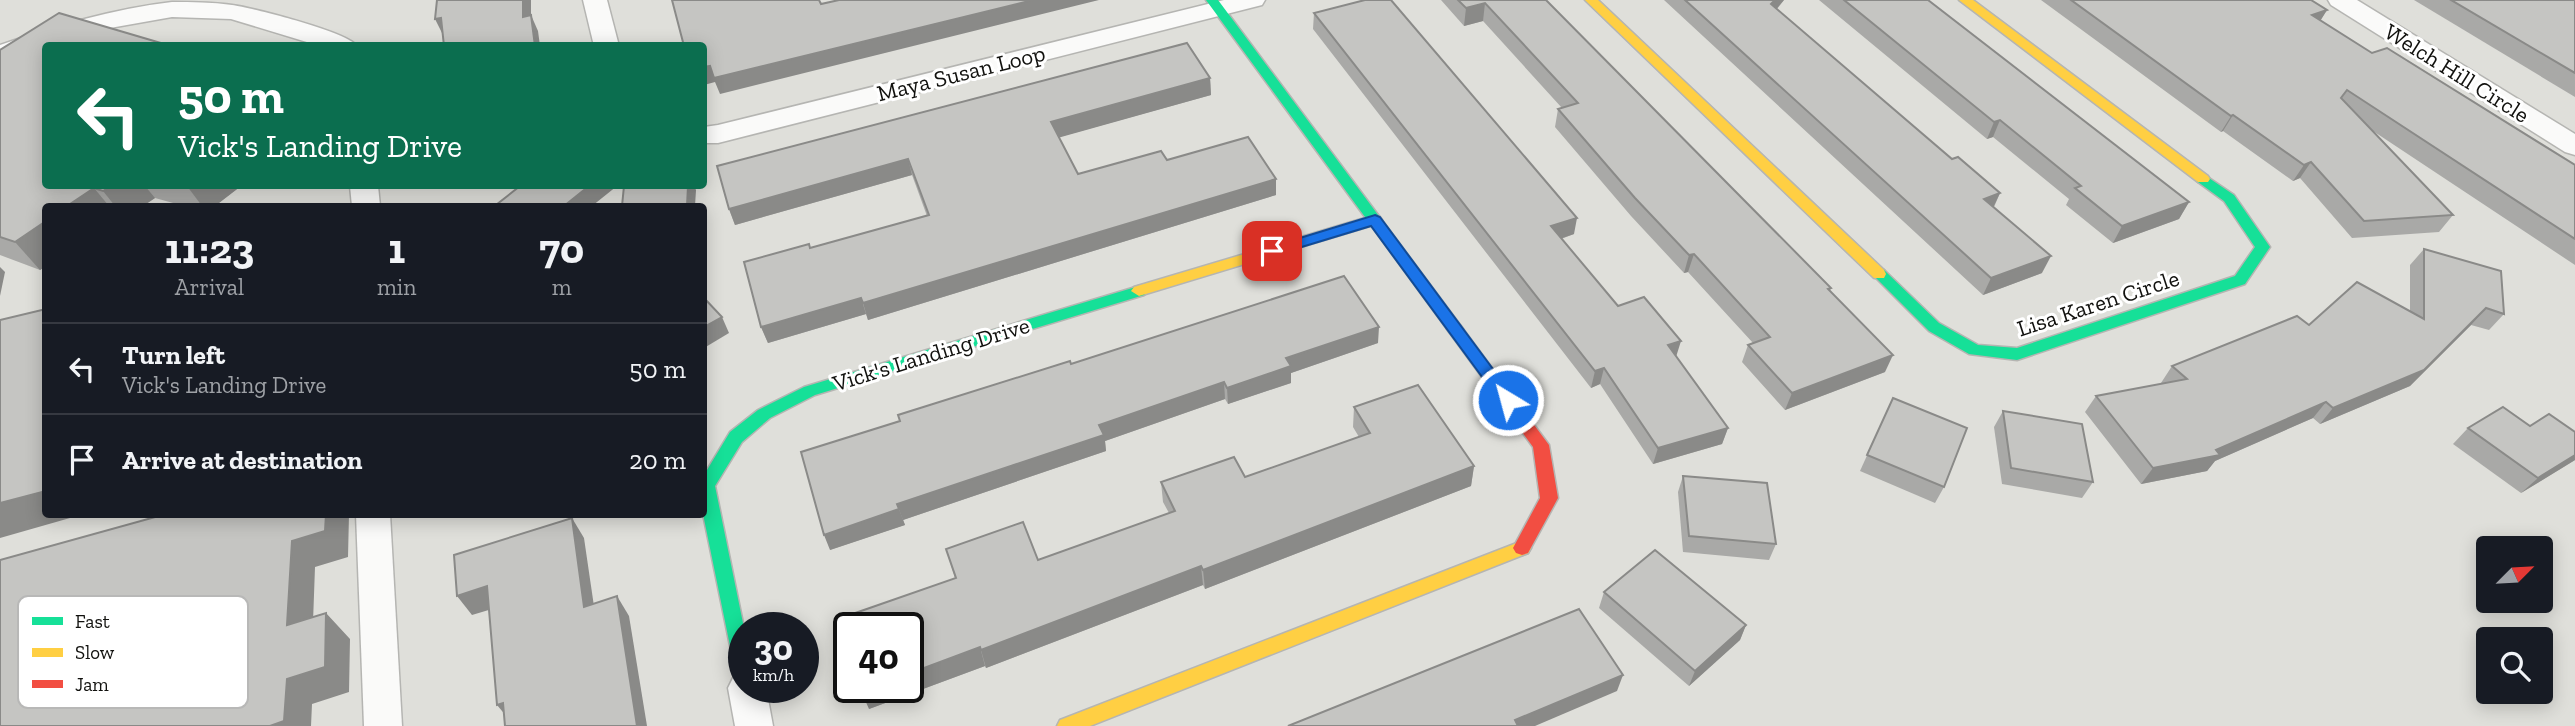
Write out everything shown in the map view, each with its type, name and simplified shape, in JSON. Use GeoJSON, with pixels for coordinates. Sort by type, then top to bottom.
{"type":"FeatureCollection","features":[{"type":"Feature","properties":{"kind":"street"},"geometry":{"type":"LineString","coordinates":[[594,0],[606,42]]}},
{"type":"Feature","properties":{"kind":"street","name":"Maya Susan Loop"},"geometry":{"type":"LineString","coordinates":[[707,135],[1215,4],[1253,0]]}},
{"type":"Feature","properties":{"kind":"street","name":"Lisa Karen Circle"},"geometry":{"type":"LineString","coordinates":[[1591,0],[1934,327],[1975,350],[2017,354],[2240,280],[2263,247],[2229,198],[1965,0]]}},
{"type":"Feature","properties":{"kind":"street","name":"Welch Hill Circle"},"geometry":{"type":"LineString","coordinates":[[2340,0],[2575,146]]}},
{"type":"Feature","properties":{"kind":"street"},"geometry":{"type":"LineString","coordinates":[[1067,726],[1521,551],[1549,498],[1541,445],[1215,4]]}},
{"type":"Feature","properties":{"kind":"street"},"geometry":{"type":"LineString","coordinates":[[0,54],[90,24],[140,12],[188,9],[230,11],[292,27],[334,42]]}},
{"type":"Feature","properties":{"kind":"street","name":"Vick's Landing Drive"},"geometry":{"type":"LineString","coordinates":[[707,483],[736,437],[764,414],[810,391],[1375,220]]}},
{"type":"Feature","properties":{"kind":"street","name":"Vick's Landing Drive"},"geometry":{"type":"LineString","coordinates":[[707,490],[732,612]]}},
{"type":"Feature","properties":{"kind":"street"},"geometry":{"type":"LineString","coordinates":[[373,518],[383,726]]}},
{"type":"Feature","properties":{"kind":"street"},"geometry":{"type":"LineString","coordinates":[[750,703],[754,726]]}},
{"type":"Feature","properties":{"kind":"building"},"geometry":{"type":"Polygon","coordinates":[[[437,0],[523,0],[523,17],[531,15],[534,42],[444,42],[441,18],[435,19],[437,0]]]}},
{"type":"Feature","properties":{"kind":"building"},"geometry":{"type":"Polygon","coordinates":[[[672,0],[819,0],[821,4],[839,0],[1033,0],[714,78],[710,66],[707,66],[707,42],[683,42],[672,0]]]}},
{"type":"Feature","properties":{"kind":"building"},"geometry":{"type":"Polygon","coordinates":[[[1365,0],[1391,0],[1577,218],[1551,226],[1618,306],[1644,297],[1681,341],[1668,345],[1728,428],[1658,448],[1604,368],[1595,371],[1314,13],[1365,0]]]}},
{"type":"Feature","properties":{"kind":"building"},"geometry":{"type":"Polygon","coordinates":[[[1458,0],[1546,0],[1831,288],[1828,289],[1893,355],[1792,393],[1748,345],[1770,337],[1694,254],[1689,255],[1635,198],[1558,109],[1578,103],[1485,3],[1466,8],[1458,0]]]}},
{"type":"Feature","properties":{"kind":"building"},"geometry":{"type":"Polygon","coordinates":[[[1685,0],[1775,0],[1771,4],[1952,159],[1958,157],[2000,193],[1984,199],[2051,256],[1991,278],[1685,0]]]}},
{"type":"Feature","properties":{"kind":"building"},"geometry":{"type":"Polygon","coordinates":[[[1844,0],[1928,0],[2189,202],[2122,226],[2075,188],[2081,186],[2000,120],[1994,122],[1844,0]]]}},
{"type":"Feature","properties":{"kind":"building"},"geometry":{"type":"Polygon","coordinates":[[[2071,0],[2311,0],[2327,10],[2312,15],[2372,53],[2387,48],[2575,165],[2575,239],[2347,90],[2341,98],[2453,215],[2364,221],[2311,162],[2304,165],[2231,116],[2071,0]]]}},
{"type":"Feature","properties":{"kind":"building"},"geometry":{"type":"Polygon","coordinates":[[[2451,0],[2575,0],[2575,73],[2451,0]]]}},
{"type":"Feature","properties":{"kind":"building"},"geometry":{"type":"Polygon","coordinates":[[[59,13],[157,42],[42,42],[42,189],[92,189],[72,203],[42,203],[42,224],[15,242],[0,237],[0,50],[59,13]]]}},
{"type":"Feature","properties":{"kind":"building"},"geometry":{"type":"Polygon","coordinates":[[[1187,43],[1210,78],[1051,122],[1078,174],[1161,151],[1167,160],[1248,137],[1276,179],[863,303],[861,298],[761,327],[744,262],[809,244],[810,248],[929,215],[908,159],[729,209],[717,166],[1187,43]]]}},
{"type":"Feature","properties":{"kind":"building"},"geometry":{"type":"Polygon","coordinates":[[[516,189],[585,189],[568,203],[499,203],[516,189]]]}},
{"type":"Feature","properties":{"kind":"building"},"geometry":{"type":"Polygon","coordinates":[[[624,189],[688,189],[687,203],[622,203],[624,189]]]}},
{"type":"Feature","properties":{"kind":"building"},"geometry":{"type":"Polygon","coordinates":[[[2424,249],[2501,271],[2504,314],[2486,308],[2424,370],[2333,408],[2326,402],[2216,450],[2220,455],[2153,468],[2096,396],[2187,379],[2172,366],[2297,316],[2309,325],[2357,282],[2424,319],[2424,249]]]}},
{"type":"Feature","properties":{"kind":"building"},"geometry":{"type":"Polygon","coordinates":[[[1344,276],[1379,327],[1286,358],[1291,366],[1227,388],[1224,382],[1099,425],[1104,435],[897,504],[899,509],[824,535],[801,452],[900,421],[898,415],[1070,361],[1071,364],[1344,276]]]}},
{"type":"Feature","properties":{"kind":"building"},"geometry":{"type":"Polygon","coordinates":[[[707,301],[722,317],[707,325],[707,301]]]}},
{"type":"Feature","properties":{"kind":"building"},"geometry":{"type":"Polygon","coordinates":[[[42,310],[42,492],[0,503],[0,320],[42,310]]]}},
{"type":"Feature","properties":{"kind":"building"},"geometry":{"type":"Polygon","coordinates":[[[1418,385],[1474,466],[1203,570],[1201,566],[981,650],[980,647],[924,668],[924,612],[858,612],[956,578],[946,549],[1023,522],[1038,560],[1175,511],[1161,482],[1234,457],[1245,477],[1370,433],[1354,407],[1418,385]]]}},
{"type":"Feature","properties":{"kind":"building"},"geometry":{"type":"Polygon","coordinates":[[[1893,398],[1967,428],[1944,487],[1867,455],[1893,398]]]}},
{"type":"Feature","properties":{"kind":"building"},"geometry":{"type":"Polygon","coordinates":[[[2503,407],[2530,426],[2549,414],[2575,432],[2575,455],[2538,478],[2468,428],[2503,407]]]}},
{"type":"Feature","properties":{"kind":"building"},"geometry":{"type":"Polygon","coordinates":[[[2003,411],[2082,424],[2093,482],[2011,468],[2003,411]]]}},
{"type":"Feature","properties":{"kind":"building"},"geometry":{"type":"Polygon","coordinates":[[[1683,476],[1767,483],[1776,544],[1689,536],[1683,476]]]}},
{"type":"Feature","properties":{"kind":"building"},"geometry":{"type":"Polygon","coordinates":[[[152,518],[326,518],[325,531],[292,541],[287,625],[326,613],[325,667],[287,679],[284,721],[270,726],[0,726],[0,560],[152,518]]]}},
{"type":"Feature","properties":{"kind":"building"},"geometry":{"type":"Polygon","coordinates":[[[572,518],[584,607],[617,596],[637,726],[505,726],[503,703],[497,705],[487,586],[457,596],[454,555],[572,518]]]}},
{"type":"Feature","properties":{"kind":"building"},"geometry":{"type":"Polygon","coordinates":[[[1655,550],[1746,625],[1695,671],[1604,592],[1655,550]]]}},
{"type":"Feature","properties":{"kind":"building"},"geometry":{"type":"Polygon","coordinates":[[[1579,609],[1623,675],[1515,720],[1518,726],[1288,726],[1579,609]]]}},
{"type":"Feature","properties":{"kind":"traffic: fast"},"geometry":{"type":"LineString","coordinates":[[1212,0],[1455,329]]}},
{"type":"Feature","properties":{"kind":"traffic: fast"},"geometry":{"type":"LineString","coordinates":[[1879,274],[1934,327],[1975,350],[2017,354],[2240,280],[2263,247],[2229,198],[2203,179]]}},
{"type":"Feature","properties":{"kind":"traffic: fast"},"geometry":{"type":"LineString","coordinates":[[707,483],[736,437],[764,414],[810,391],[1139,291]]}},
{"type":"Feature","properties":{"kind":"traffic: fast"},"geometry":{"type":"LineString","coordinates":[[707,490],[732,612]]}},
{"type":"Feature","properties":{"kind":"traffic: slow"},"geometry":{"type":"LineString","coordinates":[[1591,0],[1879,274]]}},
{"type":"Feature","properties":{"kind":"traffic: slow"},"geometry":{"type":"LineString","coordinates":[[1965,0],[2203,179]]}},
{"type":"Feature","properties":{"kind":"traffic: slow"},"geometry":{"type":"LineString","coordinates":[[1139,291],[1375,220]]}},
{"type":"Feature","properties":{"kind":"traffic: slow"},"geometry":{"type":"LineString","coordinates":[[1067,726],[1522,548]]}},
{"type":"Feature","properties":{"kind":"traffic: jam"},"geometry":{"type":"LineString","coordinates":[[1455,329],[1541,445],[1549,498],[1522,548]]}},
{"type":"Feature","properties":{"kind":"route"},"geometry":{"type":"LineString","coordinates":[[1272,251],[1375,220],[1508,400]]}}]}
